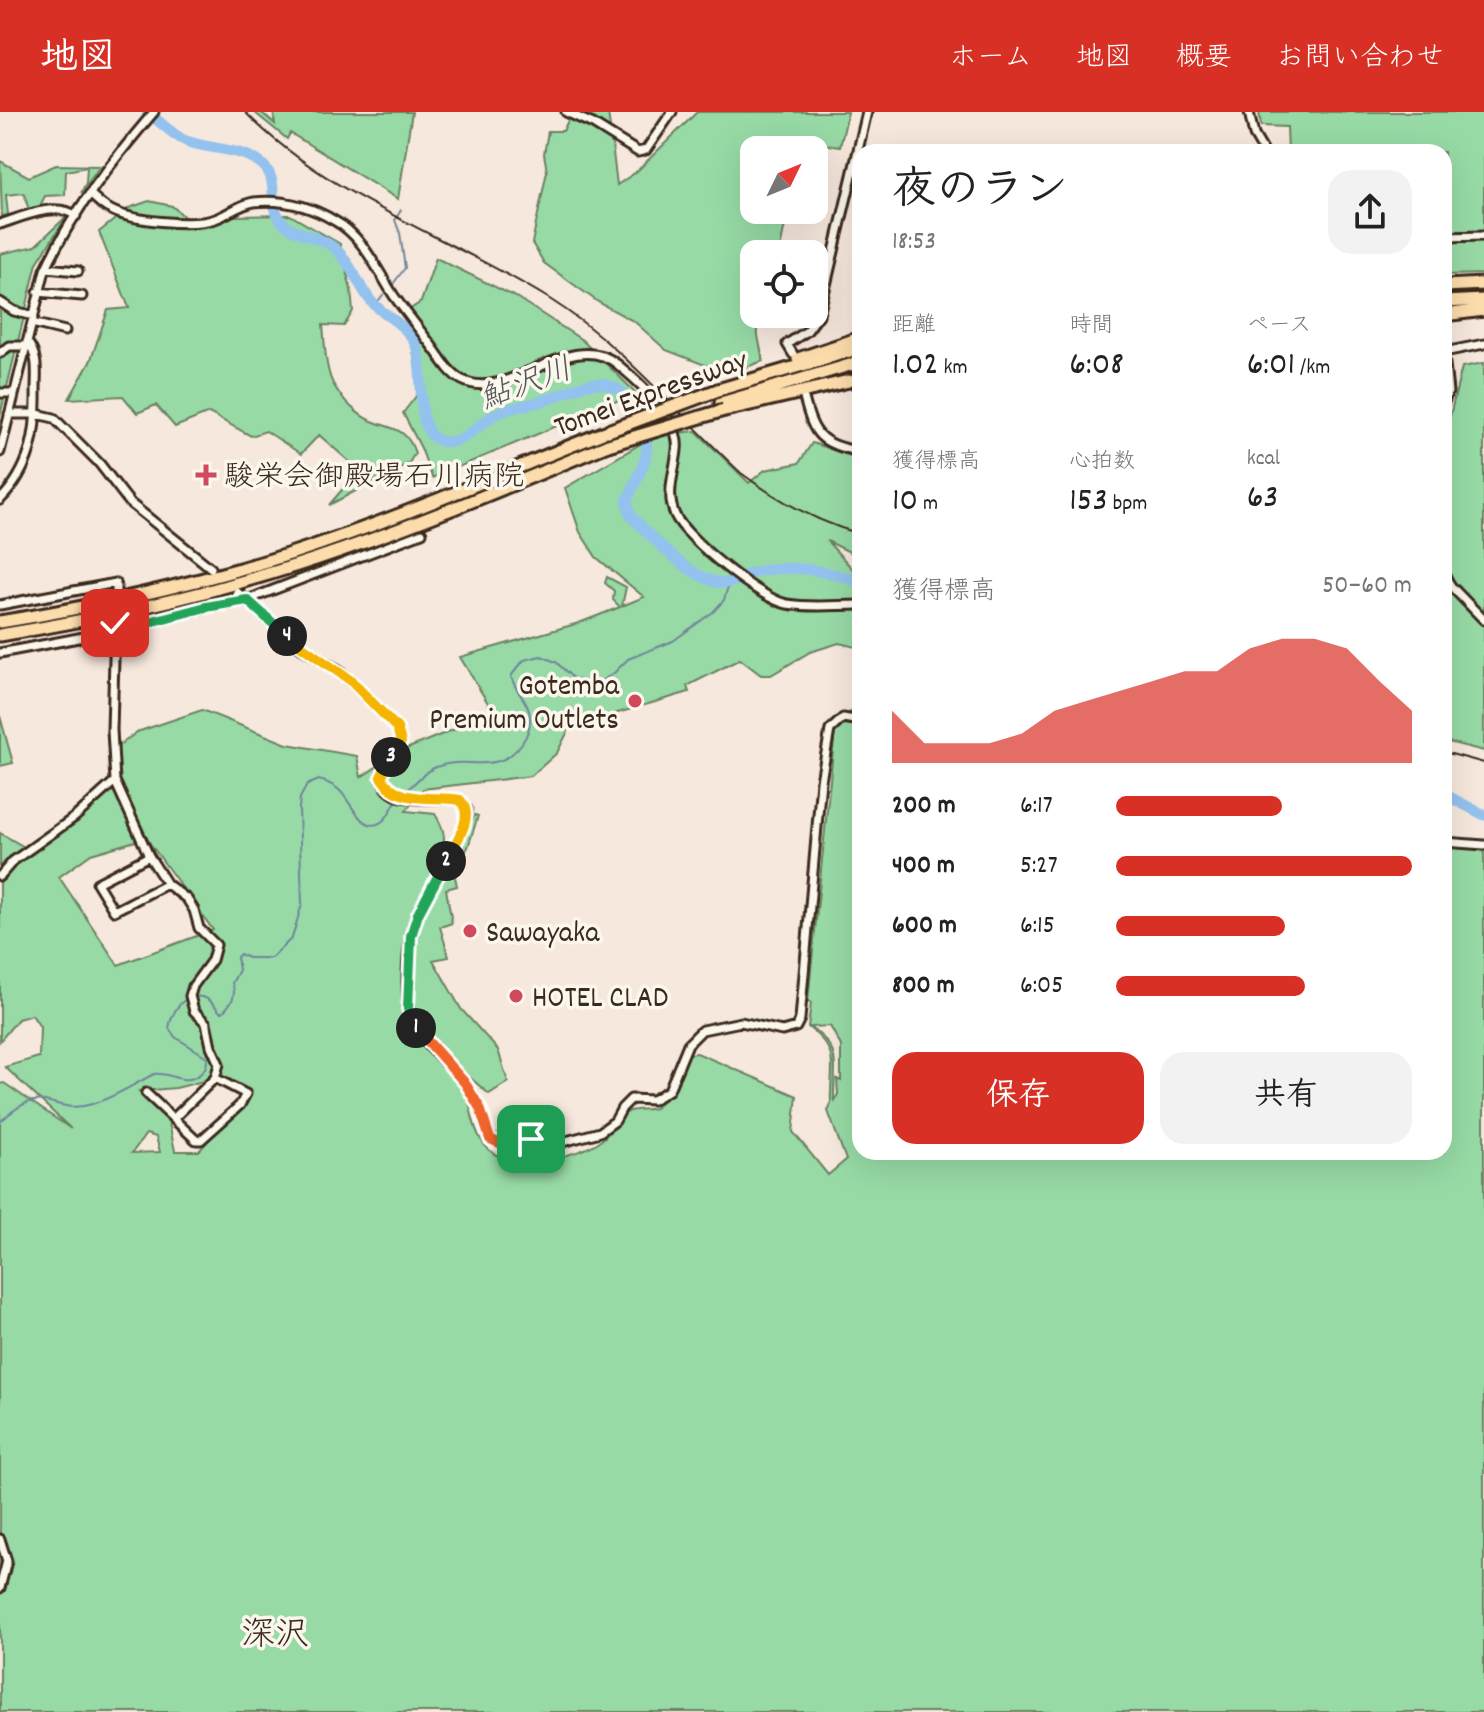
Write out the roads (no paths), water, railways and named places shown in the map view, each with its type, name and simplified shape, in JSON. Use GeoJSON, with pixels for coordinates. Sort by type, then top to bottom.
{"type":"FeatureCollection","features":[{"type":"Feature","properties":{"kind":"highway"},"geometry":{"type":"LineString","coordinates":[[1452,285],[1484,284]]}},
{"type":"Feature","properties":{"kind":"highway"},"geometry":{"type":"LineString","coordinates":[[1452,302],[1484,300]]}},
{"type":"Feature","properties":{"kind":"highway"},"geometry":{"type":"LineString","coordinates":[[1452,314],[1484,310]]}},
{"type":"Feature","properties":{"kind":"highway"},"geometry":{"type":"LineString","coordinates":[[738,383],[808,354],[852,340]]}},
{"type":"Feature","properties":{"kind":"highway","name":"Tomei Expressway"},"geometry":{"type":"LineString","coordinates":[[0,622],[172,587],[291,553],[425,505],[718,390],[852,350]]}},
{"type":"Feature","properties":{"kind":"highway","name":"Tomei Expressway"},"geometry":{"type":"LineString","coordinates":[[0,635],[106,616],[247,581],[415,523],[608,445],[852,365]]}},
{"type":"Feature","properties":{"kind":"highway"},"geometry":{"type":"LineString","coordinates":[[723,407],[849,381]]}},
{"type":"Feature","properties":{"kind":"street"},"geometry":{"type":"LineString","coordinates":[[566,112],[593,124],[638,152],[646,150],[672,112]]}},
{"type":"Feature","properties":{"kind":"street"},"geometry":{"type":"LineString","coordinates":[[859,144],[867,112]]}},
{"type":"Feature","properties":{"kind":"street"},"geometry":{"type":"LineString","coordinates":[[1249,112],[1259,144]]}},
{"type":"Feature","properties":{"kind":"street"},"geometry":{"type":"LineString","coordinates":[[0,452],[46,268],[110,164],[152,114]]}},
{"type":"Feature","properties":{"kind":"street"},"geometry":{"type":"LineString","coordinates":[[793,354],[787,344],[807,331],[819,315],[852,175]]}},
{"type":"Feature","properties":{"kind":"street"},"geometry":{"type":"LineString","coordinates":[[90,194],[107,209],[121,215],[195,223],[214,219],[251,202],[261,202],[298,204],[344,226],[364,249],[450,371],[463,381],[479,384],[496,382],[572,355],[586,353],[608,357],[640,385],[674,426],[678,438],[670,490],[675,516],[685,529],[751,586],[786,604],[852,605]]}},
{"type":"Feature","properties":{"kind":"street"},"geometry":{"type":"LineString","coordinates":[[0,224],[57,210],[69,211],[76,216]]}},
{"type":"Feature","properties":{"kind":"street"},"geometry":{"type":"LineString","coordinates":[[1452,237],[1484,236]]}},
{"type":"Feature","properties":{"kind":"street"},"geometry":{"type":"LineString","coordinates":[[46,268],[78,271]]}},
{"type":"Feature","properties":{"kind":"street"},"geometry":{"type":"LineString","coordinates":[[38,292],[82,296]]}},
{"type":"Feature","properties":{"kind":"street"},"geometry":{"type":"LineString","coordinates":[[0,302],[33,320],[65,331]]}},
{"type":"Feature","properties":{"kind":"street"},"geometry":{"type":"LineString","coordinates":[[0,353],[9,346],[26,344],[34,351],[37,414],[34,442],[25,466],[12,488],[0,500]]}},
{"type":"Feature","properties":{"kind":"street"},"geometry":{"type":"LineString","coordinates":[[1452,352],[1484,344]]}},
{"type":"Feature","properties":{"kind":"street"},"geometry":{"type":"LineString","coordinates":[[0,393],[14,393]]}},
{"type":"Feature","properties":{"kind":"street"},"geometry":{"type":"LineString","coordinates":[[804,398],[811,424],[823,440],[852,450]]}},
{"type":"Feature","properties":{"kind":"street"},"geometry":{"type":"LineString","coordinates":[[9,414],[37,414],[54,418],[83,446],[130,503],[211,568]]}},
{"type":"Feature","properties":{"kind":"street"},"geometry":{"type":"LineString","coordinates":[[0,653],[247,600],[422,533]]}},
{"type":"Feature","properties":{"kind":"street"},"geometry":{"type":"LineString","coordinates":[[0,605],[116,583],[116,590]]}},
{"type":"Feature","properties":{"kind":"street"},"geometry":{"type":"LineString","coordinates":[[1452,587],[1484,620]]}},
{"type":"Feature","properties":{"kind":"street"},"geometry":{"type":"LineString","coordinates":[[237,592],[301,648],[339,670],[397,728],[401,737],[400,746],[385,765],[381,777],[388,789],[417,800],[460,800],[468,814],[414,924],[410,945],[408,1009],[411,1020],[465,1083],[480,1108],[490,1139],[499,1143],[526,1139],[555,1144],[609,1127],[631,1099],[653,1100],[661,1096],[673,1082],[688,1044],[702,1030],[741,1022],[782,1031],[796,1027],[800,1019],[821,781],[830,730],[843,718],[852,720]]}},
{"type":"Feature","properties":{"kind":"street"},"geometry":{"type":"LineString","coordinates":[[115,627],[112,730],[115,781],[149,856],[167,884],[187,899],[199,928],[216,945],[212,960],[193,986],[190,996],[194,1011],[206,1023],[219,1064],[215,1078],[174,1118]]}},
{"type":"Feature","properties":{"kind":"street"},"geometry":{"type":"LineString","coordinates":[[0,876],[13,861],[75,817],[115,781]]}},
{"type":"Feature","properties":{"kind":"street"},"geometry":{"type":"LineString","coordinates":[[1452,843],[1484,845]]}},
{"type":"Feature","properties":{"kind":"street"},"geometry":{"type":"LineString","coordinates":[[149,856],[97,883],[114,911],[167,884]]}},
{"type":"Feature","properties":{"kind":"street"},"geometry":{"type":"LineString","coordinates":[[146,1093],[196,1140],[201,1140],[240,1105],[246,1094],[215,1078]]}},
{"type":"Feature","properties":{"kind":"street"},"geometry":{"type":"LineString","coordinates":[[0,1539],[7,1561],[0,1588]]}},
{"type":"Feature","properties":{"kind":"waterway","name":"鮎沢川"},"geometry":{"type":"LineString","coordinates":[[147,112],[186,141],[240,153],[264,166],[272,180],[274,204],[280,219],[291,228],[327,243],[339,252],[371,301],[412,338],[417,349],[425,423],[438,440],[447,442],[462,438],[489,418],[509,409],[591,384],[608,385],[624,393],[634,404],[646,437],[646,457],[627,501],[630,515],[685,566],[723,583],[778,568],[820,571],[852,580]]}},
{"type":"Feature","properties":{"kind":"waterway"},"geometry":{"type":"LineString","coordinates":[[393,284],[405,268],[395,220],[401,210]]}},
{"type":"Feature","properties":{"kind":"waterway"},"geometry":{"type":"LineString","coordinates":[[375,305],[383,295]]}},
{"type":"Feature","properties":{"kind":"waterway"},"geometry":{"type":"LineString","coordinates":[[403,795],[436,767],[503,760],[522,743],[529,729],[530,714],[511,676],[524,660],[541,656],[556,662],[574,679],[597,683],[613,674],[628,659],[673,641],[713,612],[724,600],[729,583]]}},
{"type":"Feature","properties":{"kind":"waterway"},"geometry":{"type":"LineString","coordinates":[[193,997],[205,998],[223,1012],[234,995],[232,983],[239,970],[237,957],[240,954],[248,958],[271,958],[292,938],[302,904],[299,808],[307,785],[319,780],[334,786],[359,817],[370,824],[384,820],[398,799]]}},
{"type":"Feature","properties":{"kind":"waterway","name":"鮎沢川"},"geometry":{"type":"LineString","coordinates":[[1452,798],[1484,815]]}},
{"type":"Feature","properties":{"kind":"waterway"},"geometry":{"type":"LineString","coordinates":[[0,1122],[28,1102],[38,1100],[78,1107],[108,1098],[154,1074],[194,1078],[206,1067],[207,1057],[175,1037],[169,1028],[174,1012],[186,999]]}},
{"type":"Feature","properties":{"kind":"railway"},"geometry":{"type":"LineString","coordinates":[[245,112],[278,142],[351,192],[510,276],[575,316],[625,358],[741,473],[798,509],[852,531]]}},
{"type":"Feature","properties":{"kind":"railway"},"geometry":{"type":"LineString","coordinates":[[1452,754],[1484,763]]}},
{"type":"Feature","properties":{"kind":"place","name":"駿栄会御殿場石川病院"},"geometry":{"type":"Point","coordinates":[206,475]}},
{"type":"Feature","properties":{"kind":"place","name":"Gotemba Premium Outlets"},"geometry":{"type":"Point","coordinates":[635,701]}},
{"type":"Feature","properties":{"kind":"place","name":"Sawayaka"},"geometry":{"type":"Point","coordinates":[470,931]}},
{"type":"Feature","properties":{"kind":"place","name":"HOTEL CLAD"},"geometry":{"type":"Point","coordinates":[516,996]}},
{"type":"Feature","properties":{"kind":"district","name":"深沢"},"geometry":{"type":"Point","coordinates":[275,1632]}}]}
